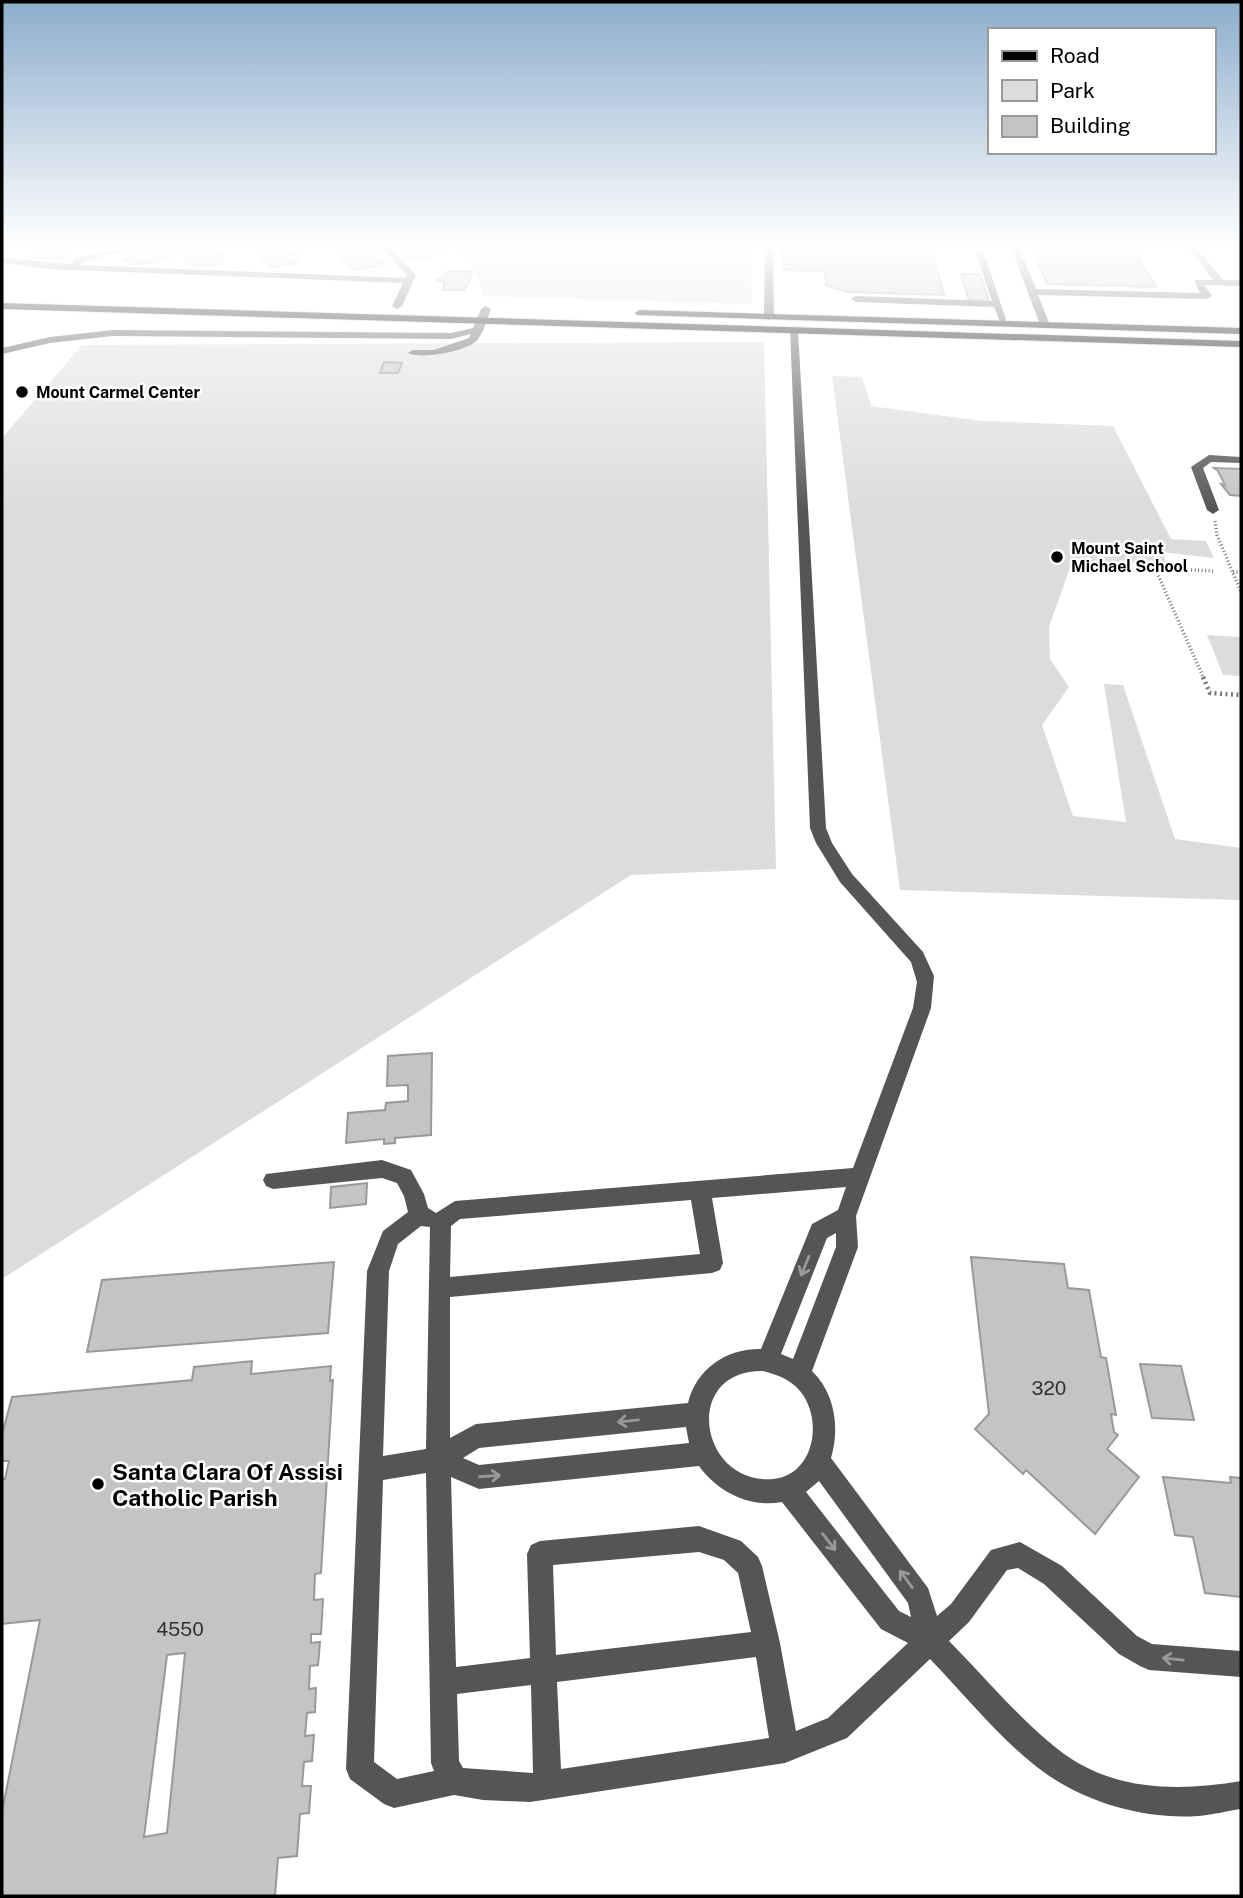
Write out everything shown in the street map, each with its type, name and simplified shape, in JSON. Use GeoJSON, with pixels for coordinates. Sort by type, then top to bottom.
{"type":"FeatureCollection","features":[{"type":"Feature","properties":{"kind":"main road"},"geometry":{"type":"LineString","coordinates":[[971,336],[1241,344]]}},
{"type":"Feature","properties":{"kind":"lane"},"geometry":{"type":"LineString","coordinates":[[2,351],[50,340],[90,336]]}},
{"type":"Feature","properties":{"kind":"lane"},"geometry":{"type":"LineString","coordinates":[[330,336],[455,336]]}},
{"type":"Feature","properties":{"kind":"lane"},"geometry":{"type":"LineString","coordinates":[[413,354],[456,348],[473,340],[475,336]]}},
{"type":"Feature","properties":{"kind":"lane"},"geometry":{"type":"LineString","coordinates":[[793,336],[818,828],[824,845],[840,869],[917,957],[926,971],[928,984],[922,1008],[846,1216],[847,1247],[799,1374]]}},
{"type":"Feature","properties":{"kind":"lane"},"geometry":{"type":"LineString","coordinates":[[1213,510],[1197,467],[1209,458],[1241,460]]}},
{"type":"Feature","properties":{"kind":"lane"},"geometry":{"type":"LineString","coordinates":[[273,1180],[382,1169],[404,1177],[430,1219],[439,1288],[438,1460],[445,1763],[454,1781]]}},
{"type":"Feature","properties":{"kind":"lane"},"geometry":{"type":"LineString","coordinates":[[860,1177],[454,1210],[395,1230],[385,1240],[378,1271],[360,1769],[394,1794],[454,1781],[484,1787],[530,1788],[785,1749],[837,1728],[960,1613],[1000,1559],[1020,1555],[1054,1575],[1128,1645],[1149,1657],[1241,1664]]}},
{"type":"Feature","properties":{"kind":"lane"},"geometry":{"type":"LineString","coordinates":[[439,1288],[712,1263],[700,1190]]}},
{"type":"Feature","properties":{"kind":"lane"},"geometry":{"type":"LineString","coordinates":[[767,1361],[819,1231],[846,1216]]}},
{"type":"Feature","properties":{"kind":"lane"},"geometry":{"type":"LineString","coordinates":[[739,1361],[767,1361],[786,1366],[799,1374],[808,1383],[822,1407],[826,1434],[819,1461],[802,1481],[779,1491],[753,1492],[729,1482],[709,1463],[698,1439],[696,1414],[703,1390],[718,1372],[739,1361]]}},
{"type":"Feature","properties":{"kind":"lane"},"geometry":{"type":"LineString","coordinates":[[371,1470],[438,1460],[476,1436],[696,1414]]}},
{"type":"Feature","properties":{"kind":"lane"},"geometry":{"type":"LineString","coordinates":[[438,1460],[479,1477],[705,1453]]}},
{"type":"Feature","properties":{"kind":"lane"},"geometry":{"type":"LineString","coordinates":[[819,1461],[919,1597],[931,1641]]}},
{"type":"Feature","properties":{"kind":"lane"},"geometry":{"type":"LineString","coordinates":[[787,1488],[890,1620],[931,1641],[1041,1753],[1069,1773],[1103,1788],[1154,1801],[1199,1802],[1241,1795]]}},
{"type":"Feature","properties":{"kind":"lane"},"geometry":{"type":"LineString","coordinates":[[547,1785],[540,1554],[699,1539],[732,1550],[749,1566],[767,1643],[785,1749]]}},
{"type":"Feature","properties":{"kind":"lane"},"geometry":{"type":"LineString","coordinates":[[444,1682],[767,1643]]}},
{"type":"Feature","properties":{"kind":"path"},"geometry":{"type":"LineString","coordinates":[[1213,510],[1217,535],[1241,592]]}},
{"type":"Feature","properties":{"kind":"path"},"geometry":{"type":"LineString","coordinates":[[1213,570],[1155,568],[1210,693],[1241,695]]}},
{"type":"Feature","properties":{"kind":"path"},"geometry":{"type":"LineString","coordinates":[[1233,572],[1241,572]]}},
{"type":"Feature","properties":{"kind":"green space"},"geometry":{"type":"Polygon","coordinates":[[[764,342],[776,869],[631,875],[2,1279],[2,438],[82,345],[764,342]]]}},
{"type":"Feature","properties":{"kind":"green space"},"geometry":{"type":"Polygon","coordinates":[[[832,376],[862,377],[871,406],[982,421],[1113,426],[1171,539],[1206,541],[1214,558],[1162,552],[1167,563],[1072,562],[1049,627],[1050,659],[1069,687],[1042,725],[1073,816],[1126,822],[1104,684],[1123,685],[1175,839],[1241,848],[1241,900],[900,890],[832,376]]]}},
{"type":"Feature","properties":{"kind":"green space"},"geometry":{"type":"Polygon","coordinates":[[[1207,635],[1241,637],[1241,676],[1223,675],[1207,635]]]}},
{"type":"Feature","properties":{"kind":"building"},"geometry":{"type":"Polygon","coordinates":[[[384,362],[402,363],[398,373],[380,373],[384,362]]]}},
{"type":"Feature","properties":{"kind":"building"},"geometry":{"type":"Polygon","coordinates":[[[1214,468],[1241,469],[1241,496],[1230,495],[1221,484],[1225,485],[1214,468]]]}},
{"type":"Feature","properties":{"kind":"building"},"geometry":{"type":"Polygon","coordinates":[[[432,1053],[431,1135],[395,1138],[395,1143],[384,1144],[384,1139],[346,1143],[348,1113],[385,1110],[386,1103],[408,1101],[408,1085],[387,1086],[388,1056],[432,1053]]]}},
{"type":"Feature","properties":{"kind":"building"},"geometry":{"type":"Polygon","coordinates":[[[367,1183],[366,1204],[330,1208],[331,1187],[367,1183]]]}},
{"type":"Feature","properties":{"kind":"building"},"geometry":{"type":"Polygon","coordinates":[[[971,1257],[1064,1264],[1068,1288],[1089,1290],[1101,1357],[1106,1358],[1116,1415],[1111,1414],[1114,1432],[1118,1435],[1107,1449],[1139,1477],[1095,1534],[1026,1470],[1023,1474],[975,1429],[989,1414],[971,1257]]]}},
{"type":"Feature","properties":{"kind":"building"},"geometry":{"type":"Polygon","coordinates":[[[334,1262],[328,1333],[87,1352],[102,1280],[334,1262]]]}},
{"type":"Feature","properties":{"kind":"building"},"geometry":{"type":"Polygon","coordinates":[[[252,1361],[251,1374],[331,1366],[330,1381],[333,1380],[321,1573],[315,1574],[314,1600],[323,1599],[321,1634],[311,1634],[311,1643],[320,1642],[318,1665],[310,1666],[309,1689],[316,1688],[315,1712],[307,1713],[305,1736],[314,1735],[312,1761],[304,1762],[302,1786],[311,1786],[309,1813],[300,1814],[297,1856],[278,1858],[275,1896],[2,1896],[2,1812],[40,1620],[2,1624],[2,1479],[5,1479],[9,1461],[2,1461],[2,1435],[12,1397],[192,1380],[194,1367],[252,1361]],[[185,1653],[167,1655],[144,1837],[167,1833],[185,1653]]]}},
{"type":"Feature","properties":{"kind":"building"},"geometry":{"type":"Polygon","coordinates":[[[1140,1364],[1181,1366],[1194,1420],[1152,1418],[1140,1364]]]}},
{"type":"Feature","properties":{"kind":"building"},"geometry":{"type":"Polygon","coordinates":[[[1163,1477],[1231,1483],[1230,1477],[1241,1478],[1241,1597],[1205,1593],[1193,1537],[1175,1535],[1163,1477]]]}},
{"type":"Feature","properties":{"kind":"place","name":"Mount Carmel Center"},"geometry":{"type":"Point","coordinates":[22,392]}},
{"type":"Feature","properties":{"kind":"place","name":"Mount Saint Michael School"},"geometry":{"type":"Point","coordinates":[1057,557]}},
{"type":"Feature","properties":{"kind":"place","name":"Santa Clara Of Assisi Catholic Parish"},"geometry":{"type":"Point","coordinates":[98,1484]}}]}
